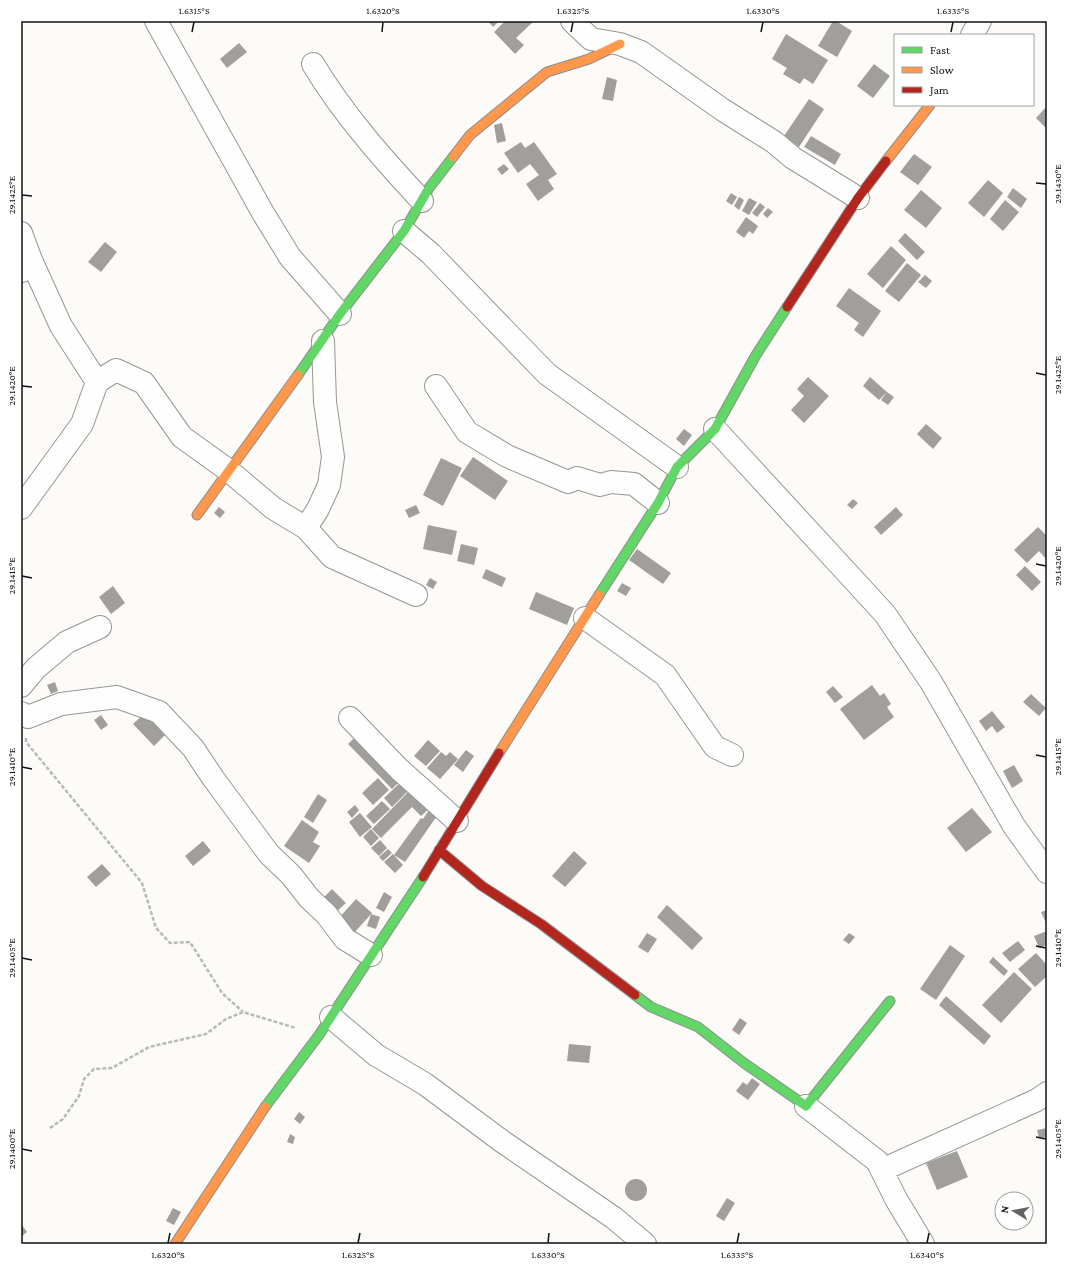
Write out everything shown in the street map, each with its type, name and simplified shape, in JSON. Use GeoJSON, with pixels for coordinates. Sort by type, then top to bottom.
{"type":"FeatureCollection","features":[{"type":"Feature","properties":{"kind":"street"},"geometry":{"type":"LineString","coordinates":[[156,21],[263,214],[290,257],[340,314]]}},
{"type":"Feature","properties":{"kind":"street"},"geometry":{"type":"LineString","coordinates":[[572,21],[591,39],[620,44],[641,52],[723,110],[774,142],[793,158],[858,198]]}},
{"type":"Feature","properties":{"kind":"street"},"geometry":{"type":"LineString","coordinates":[[973,34],[980,21]]}},
{"type":"Feature","properties":{"kind":"street"},"geometry":{"type":"LineString","coordinates":[[197,514],[323,341],[340,314],[404,231],[429,188],[470,135],[547,72],[589,60],[620,44]]}},
{"type":"Feature","properties":{"kind":"street"},"geometry":{"type":"LineString","coordinates":[[314,64],[330,92],[376,150],[422,201]]}},
{"type":"Feature","properties":{"kind":"street"},"geometry":{"type":"LineString","coordinates":[[175,1244],[255,1120],[319,1035],[439,850],[528,705],[658,503],[677,467],[715,430],[756,355],[858,198],[929,106]]}},
{"type":"Feature","properties":{"kind":"street"},"geometry":{"type":"LineString","coordinates":[[404,231],[431,254],[547,374],[677,467]]}},
{"type":"Feature","properties":{"kind":"street"},"geometry":{"type":"LineString","coordinates":[[21,233],[26,266],[61,326],[97,382]]}},
{"type":"Feature","properties":{"kind":"street"},"geometry":{"type":"LineString","coordinates":[[306,528],[318,509],[329,485],[332,457],[325,402],[323,341]]}},
{"type":"Feature","properties":{"kind":"street"},"geometry":{"type":"LineString","coordinates":[[21,508],[82,424],[97,382],[116,370],[144,383],[182,437],[228,470],[273,508],[306,528],[332,557],[416,595]]}},
{"type":"Feature","properties":{"kind":"street"},"geometry":{"type":"LineString","coordinates":[[436,386],[467,432],[507,456],[568,482],[576,478],[600,486],[611,482],[634,484],[658,503]]}},
{"type":"Feature","properties":{"kind":"street"},"geometry":{"type":"LineString","coordinates":[[715,430],[885,614],[931,682],[1014,826],[1047,872]]}},
{"type":"Feature","properties":{"kind":"street"},"geometry":{"type":"LineString","coordinates":[[585,618],[665,675],[715,747],[732,755]]}},
{"type":"Feature","properties":{"kind":"street"},"geometry":{"type":"LineString","coordinates":[[21,686],[36,668],[67,642],[100,627]]}},
{"type":"Feature","properties":{"kind":"street"},"geometry":{"type":"LineString","coordinates":[[23,714],[28,717],[61,704],[117,697],[159,712],[192,748],[269,854],[291,875],[309,898],[326,914],[345,940],[371,955]]}},
{"type":"Feature","properties":{"kind":"street"},"geometry":{"type":"LineString","coordinates":[[350,718],[399,769],[457,821]]}},
{"type":"Feature","properties":{"kind":"street"},"geometry":{"type":"LineString","coordinates":[[439,850],[482,886],[541,924],[651,1007],[698,1027],[744,1063],[806,1106],[877,1161],[896,1199],[923,1244]]}},
{"type":"Feature","properties":{"kind":"street"},"geometry":{"type":"LineString","coordinates":[[806,1106],[890,1001]]}},
{"type":"Feature","properties":{"kind":"street"},"geometry":{"type":"LineString","coordinates":[[331,1017],[376,1054],[425,1084],[503,1142],[614,1218],[645,1244]]}},
{"type":"Feature","properties":{"kind":"street"},"geometry":{"type":"LineString","coordinates":[[882,1170],[1038,1100],[1047,1093]]}},
{"type":"Feature","properties":{"kind":"path"},"geometry":{"type":"LineString","coordinates":[[23,714],[26,742],[142,883],[156,928],[170,943],[190,942],[222,993],[243,1012],[319,1035]]}},
{"type":"Feature","properties":{"kind":"path"},"geometry":{"type":"LineString","coordinates":[[50,1128],[63,1119],[79,1096],[84,1079],[94,1069],[112,1068],[149,1047],[206,1034],[226,1019],[243,1012]]}},
{"type":"Feature","properties":{"kind":"building"},"geometry":{"type":"Polygon","coordinates":[[[488,21],[499,21],[493,27],[488,21]]]}},
{"type":"Feature","properties":{"kind":"building"},"geometry":{"type":"Polygon","coordinates":[[[505,21],[534,21],[516,38],[524,45],[515,54],[494,32],[505,21]]]}},
{"type":"Feature","properties":{"kind":"building"},"geometry":{"type":"Polygon","coordinates":[[[833,21],[836,21],[852,31],[837,57],[818,46],[833,21]]]}},
{"type":"Feature","properties":{"kind":"building"},"geometry":{"type":"Polygon","coordinates":[[[786,34],[828,60],[813,84],[804,78],[800,84],[783,74],[787,68],[772,59],[786,34]]]}},
{"type":"Feature","properties":{"kind":"building"},"geometry":{"type":"Polygon","coordinates":[[[239,43],[247,52],[227,68],[220,59],[239,43]]]}},
{"type":"Feature","properties":{"kind":"building"},"geometry":{"type":"Polygon","coordinates":[[[874,64],[890,76],[873,98],[857,86],[874,64]]]}},
{"type":"Feature","properties":{"kind":"building"},"geometry":{"type":"Polygon","coordinates":[[[607,77],[617,80],[613,101],[602,99],[607,77]]]}},
{"type":"Feature","properties":{"kind":"building"},"geometry":{"type":"Polygon","coordinates":[[[809,99],[824,109],[799,147],[784,136],[809,99]]]}},
{"type":"Feature","properties":{"kind":"building"},"geometry":{"type":"Polygon","coordinates":[[[1047,106],[1047,129],[1036,118],[1047,106]]]}},
{"type":"Feature","properties":{"kind":"building"},"geometry":{"type":"Polygon","coordinates":[[[502,123],[506,141],[497,143],[494,125],[502,123]]]}},
{"type":"Feature","properties":{"kind":"building"},"geometry":{"type":"Polygon","coordinates":[[[811,136],[841,154],[835,165],[804,147],[811,136]]]}},
{"type":"Feature","properties":{"kind":"building"},"geometry":{"type":"Polygon","coordinates":[[[521,142],[525,148],[534,142],[557,174],[548,180],[554,189],[538,201],[526,184],[539,175],[530,164],[518,173],[504,153],[521,142]]]}},
{"type":"Feature","properties":{"kind":"building"},"geometry":{"type":"Polygon","coordinates":[[[914,154],[932,167],[918,185],[900,172],[914,154]]]}},
{"type":"Feature","properties":{"kind":"building"},"geometry":{"type":"Polygon","coordinates":[[[504,164],[509,169],[502,175],[497,169],[504,164]]]}},
{"type":"Feature","properties":{"kind":"building"},"geometry":{"type":"Polygon","coordinates":[[[988,180],[1003,193],[984,217],[968,203],[988,180]]]}},
{"type":"Feature","properties":{"kind":"building"},"geometry":{"type":"Polygon","coordinates":[[[1013,188],[1027,199],[1021,208],[1007,197],[1013,188]]]}},
{"type":"Feature","properties":{"kind":"building"},"geometry":{"type":"Polygon","coordinates":[[[921,190],[942,208],[926,228],[904,210],[921,190]]]}},
{"type":"Feature","properties":{"kind":"building"},"geometry":{"type":"Polygon","coordinates":[[[731,193],[737,197],[732,205],[726,201],[731,193]]]}},
{"type":"Feature","properties":{"kind":"building"},"geometry":{"type":"Polygon","coordinates":[[[739,197],[744,200],[739,210],[734,206],[739,197]]]}},
{"type":"Feature","properties":{"kind":"building"},"geometry":{"type":"Polygon","coordinates":[[[749,198],[757,202],[749,215],[742,211],[749,198]]]}},
{"type":"Feature","properties":{"kind":"building"},"geometry":{"type":"Polygon","coordinates":[[[1005,200],[1019,212],[1003,231],[990,219],[1005,200]]]}},
{"type":"Feature","properties":{"kind":"building"},"geometry":{"type":"Polygon","coordinates":[[[760,203],[765,207],[757,217],[752,213],[760,203]]]}},
{"type":"Feature","properties":{"kind":"building"},"geometry":{"type":"Polygon","coordinates":[[[768,208],[773,212],[767,218],[763,214],[768,208]]]}},
{"type":"Feature","properties":{"kind":"building"},"geometry":{"type":"Polygon","coordinates":[[[746,217],[758,226],[753,234],[749,231],[744,238],[736,232],[746,217]]]}},
{"type":"Feature","properties":{"kind":"building"},"geometry":{"type":"Polygon","coordinates":[[[905,233],[925,252],[917,260],[898,241],[905,233]]]}},
{"type":"Feature","properties":{"kind":"building"},"geometry":{"type":"Polygon","coordinates":[[[105,242],[117,252],[101,272],[88,262],[105,242]]]}},
{"type":"Feature","properties":{"kind":"building"},"geometry":{"type":"Polygon","coordinates":[[[891,246],[906,260],[883,288],[867,274],[891,246]]]}},
{"type":"Feature","properties":{"kind":"building"},"geometry":{"type":"Polygon","coordinates":[[[907,263],[921,275],[899,302],[885,291],[907,263]]]}},
{"type":"Feature","properties":{"kind":"building"},"geometry":{"type":"Polygon","coordinates":[[[925,275],[932,281],[926,288],[918,282],[925,275]]]}},
{"type":"Feature","properties":{"kind":"building"},"geometry":{"type":"Polygon","coordinates":[[[849,288],[881,311],[863,337],[854,330],[859,323],[836,306],[849,288]]]}},
{"type":"Feature","properties":{"kind":"building"},"geometry":{"type":"Polygon","coordinates":[[[808,377],[829,396],[804,423],[791,410],[804,396],[797,389],[808,377]]]}},
{"type":"Feature","properties":{"kind":"building"},"geometry":{"type":"Polygon","coordinates":[[[870,377],[887,392],[879,400],[863,386],[870,377]]]}},
{"type":"Feature","properties":{"kind":"building"},"geometry":{"type":"Polygon","coordinates":[[[887,392],[894,397],[888,405],[881,400],[887,392]]]}},
{"type":"Feature","properties":{"kind":"building"},"geometry":{"type":"Polygon","coordinates":[[[926,424],[942,438],[933,449],[917,434],[926,424]]]}},
{"type":"Feature","properties":{"kind":"building"},"geometry":{"type":"Polygon","coordinates":[[[684,429],[692,435],[684,446],[676,439],[684,429]]]}},
{"type":"Feature","properties":{"kind":"building"},"geometry":{"type":"Polygon","coordinates":[[[473,457],[508,481],[495,500],[460,476],[473,457]]]}},
{"type":"Feature","properties":{"kind":"building"},"geometry":{"type":"Polygon","coordinates":[[[441,458],[462,468],[443,506],[423,495],[441,458]]]}},
{"type":"Feature","properties":{"kind":"building"},"geometry":{"type":"Polygon","coordinates":[[[853,499],[858,503],[852,509],[847,505],[853,499]]]}},
{"type":"Feature","properties":{"kind":"building"},"geometry":{"type":"Polygon","coordinates":[[[416,505],[420,513],[409,518],[405,510],[416,505]]]}},
{"type":"Feature","properties":{"kind":"building"},"geometry":{"type":"Polygon","coordinates":[[[219,507],[225,512],[220,518],[214,513],[219,507]]]}},
{"type":"Feature","properties":{"kind":"building"},"geometry":{"type":"Polygon","coordinates":[[[896,507],[903,515],[881,535],[874,527],[896,507]]]}},
{"type":"Feature","properties":{"kind":"building"},"geometry":{"type":"Polygon","coordinates":[[[428,525],[457,531],[452,555],[423,549],[428,525]]]}},
{"type":"Feature","properties":{"kind":"building"},"geometry":{"type":"Polygon","coordinates":[[[1038,527],[1047,536],[1047,560],[1039,551],[1027,563],[1014,550],[1038,527]]]}},
{"type":"Feature","properties":{"kind":"building"},"geometry":{"type":"Polygon","coordinates":[[[461,544],[478,548],[474,565],[457,561],[461,544]]]}},
{"type":"Feature","properties":{"kind":"building"},"geometry":{"type":"Polygon","coordinates":[[[637,549],[671,573],[663,584],[629,560],[637,549]]]}},
{"type":"Feature","properties":{"kind":"building"},"geometry":{"type":"Polygon","coordinates":[[[1025,566],[1041,582],[1032,591],[1016,575],[1025,566]]]}},
{"type":"Feature","properties":{"kind":"building"},"geometry":{"type":"Polygon","coordinates":[[[486,569],[506,578],[502,587],[482,578],[486,569]]]}},
{"type":"Feature","properties":{"kind":"building"},"geometry":{"type":"Polygon","coordinates":[[[430,578],[437,582],[433,589],[426,585],[430,578]]]}},
{"type":"Feature","properties":{"kind":"building"},"geometry":{"type":"Polygon","coordinates":[[[622,583],[631,588],[626,596],[617,591],[622,583]]]}},
{"type":"Feature","properties":{"kind":"building"},"geometry":{"type":"Polygon","coordinates":[[[113,586],[125,603],[111,614],[99,597],[113,586]]]}},
{"type":"Feature","properties":{"kind":"building"},"geometry":{"type":"Polygon","coordinates":[[[536,592],[574,608],[567,625],[529,609],[536,592]]]}},
{"type":"Feature","properties":{"kind":"building"},"geometry":{"type":"Polygon","coordinates":[[[55,682],[58,691],[51,694],[47,685],[55,682]]]}},
{"type":"Feature","properties":{"kind":"building"},"geometry":{"type":"Polygon","coordinates":[[[872,685],[880,696],[884,693],[891,704],[887,707],[894,717],[864,740],[840,709],[872,685]]]}},
{"type":"Feature","properties":{"kind":"building"},"geometry":{"type":"Polygon","coordinates":[[[833,686],[843,697],[835,703],[826,692],[833,686]]]}},
{"type":"Feature","properties":{"kind":"building"},"geometry":{"type":"Polygon","coordinates":[[[1031,694],[1046,708],[1039,716],[1023,702],[1031,694]]]}},
{"type":"Feature","properties":{"kind":"building"},"geometry":{"type":"Polygon","coordinates":[[[148,710],[168,732],[154,746],[133,724],[148,710]]]}},
{"type":"Feature","properties":{"kind":"building"},"geometry":{"type":"Polygon","coordinates":[[[992,711],[1005,727],[997,733],[992,726],[986,731],[979,721],[992,711]]]}},
{"type":"Feature","properties":{"kind":"building"},"geometry":{"type":"Polygon","coordinates":[[[101,715],[108,725],[101,730],[94,720],[101,715]]]}},
{"type":"Feature","properties":{"kind":"building"},"geometry":{"type":"Polygon","coordinates":[[[358,734],[402,779],[392,789],[348,744],[358,734]]]}},
{"type":"Feature","properties":{"kind":"building"},"geometry":{"type":"Polygon","coordinates":[[[428,740],[440,751],[426,766],[414,756],[428,740]]]}},
{"type":"Feature","properties":{"kind":"building"},"geometry":{"type":"Polygon","coordinates":[[[466,750],[474,756],[463,772],[454,765],[466,750]]]}},
{"type":"Feature","properties":{"kind":"building"},"geometry":{"type":"Polygon","coordinates":[[[441,752],[446,756],[450,752],[458,759],[440,779],[427,768],[441,752]]]}},
{"type":"Feature","properties":{"kind":"building"},"geometry":{"type":"Polygon","coordinates":[[[1014,765],[1023,781],[1012,788],[1003,771],[1014,765]]]}},
{"type":"Feature","properties":{"kind":"building"},"geometry":{"type":"Polygon","coordinates":[[[378,778],[389,790],[373,805],[362,793],[378,778]]]}},
{"type":"Feature","properties":{"kind":"building"},"geometry":{"type":"Polygon","coordinates":[[[404,779],[412,787],[392,807],[384,798],[404,779]]]}},
{"type":"Feature","properties":{"kind":"building"},"geometry":{"type":"Polygon","coordinates":[[[412,788],[431,807],[421,816],[412,807],[381,838],[372,829],[412,788]]]}},
{"type":"Feature","properties":{"kind":"building"},"geometry":{"type":"Polygon","coordinates":[[[318,794],[327,800],[313,823],[304,817],[318,794]]]}},
{"type":"Feature","properties":{"kind":"building"},"geometry":{"type":"Polygon","coordinates":[[[382,801],[390,809],[374,824],[366,816],[382,801]]]}},
{"type":"Feature","properties":{"kind":"building"},"geometry":{"type":"Polygon","coordinates":[[[355,805],[359,810],[352,818],[347,812],[355,805]]]}},
{"type":"Feature","properties":{"kind":"building"},"geometry":{"type":"Polygon","coordinates":[[[431,807],[439,813],[405,862],[394,855],[421,818],[423,819],[431,807]]]}},
{"type":"Feature","properties":{"kind":"building"},"geometry":{"type":"Polygon","coordinates":[[[972,808],[992,832],[966,852],[947,828],[972,808]]]}},
{"type":"Feature","properties":{"kind":"building"},"geometry":{"type":"Polygon","coordinates":[[[360,813],[372,827],[360,837],[349,822],[360,813]]]}},
{"type":"Feature","properties":{"kind":"building"},"geometry":{"type":"Polygon","coordinates":[[[302,820],[319,832],[313,842],[320,846],[309,863],[284,846],[302,820]]]}},
{"type":"Feature","properties":{"kind":"building"},"geometry":{"type":"Polygon","coordinates":[[[371,829],[379,838],[371,846],[363,837],[371,829]]]}},
{"type":"Feature","properties":{"kind":"building"},"geometry":{"type":"Polygon","coordinates":[[[380,840],[387,848],[379,856],[371,848],[380,840]]]}},
{"type":"Feature","properties":{"kind":"building"},"geometry":{"type":"Polygon","coordinates":[[[203,841],[211,851],[193,866],[185,856],[203,841]]]}},
{"type":"Feature","properties":{"kind":"building"},"geometry":{"type":"Polygon","coordinates":[[[388,849],[392,853],[383,861],[379,857],[388,849]]]}},
{"type":"Feature","properties":{"kind":"building"},"geometry":{"type":"Polygon","coordinates":[[[574,851],[587,863],[565,887],[552,876],[574,851]]]}},
{"type":"Feature","properties":{"kind":"building"},"geometry":{"type":"Polygon","coordinates":[[[393,854],[403,865],[395,873],[384,862],[393,854]]]}},
{"type":"Feature","properties":{"kind":"building"},"geometry":{"type":"Polygon","coordinates":[[[102,864],[111,874],[96,887],[87,877],[102,864]]]}},
{"type":"Feature","properties":{"kind":"building"},"geometry":{"type":"Polygon","coordinates":[[[332,889],[346,903],[335,913],[322,899],[332,889]]]}},
{"type":"Feature","properties":{"kind":"building"},"geometry":{"type":"Polygon","coordinates":[[[384,892],[392,897],[384,912],[376,908],[384,892]]]}},
{"type":"Feature","properties":{"kind":"building"},"geometry":{"type":"Polygon","coordinates":[[[356,899],[372,913],[354,933],[338,919],[356,899]]]}},
{"type":"Feature","properties":{"kind":"building"},"geometry":{"type":"Polygon","coordinates":[[[667,905],[703,938],[692,950],[657,917],[667,905]]]}},
{"type":"Feature","properties":{"kind":"building"},"geometry":{"type":"Polygon","coordinates":[[[1047,910],[1047,925],[1041,912],[1047,910]]]}},
{"type":"Feature","properties":{"kind":"building"},"geometry":{"type":"Polygon","coordinates":[[[371,914],[380,917],[376,929],[367,926],[371,914]]]}},
{"type":"Feature","properties":{"kind":"building"},"geometry":{"type":"Polygon","coordinates":[[[1047,931],[1047,945],[1039,948],[1034,936],[1047,931]]]}},
{"type":"Feature","properties":{"kind":"building"},"geometry":{"type":"Polygon","coordinates":[[[647,933],[657,939],[648,953],[638,947],[647,933]]]}},
{"type":"Feature","properties":{"kind":"building"},"geometry":{"type":"Polygon","coordinates":[[[849,933],[855,937],[849,944],[843,940],[849,933]]]}},
{"type":"Feature","properties":{"kind":"building"},"geometry":{"type":"Polygon","coordinates":[[[1018,941],[1025,950],[1010,962],[1002,953],[1018,941]]]}},
{"type":"Feature","properties":{"kind":"building"},"geometry":{"type":"Polygon","coordinates":[[[950,945],[965,956],[936,1000],[920,989],[950,945]]]}},
{"type":"Feature","properties":{"kind":"building"},"geometry":{"type":"Polygon","coordinates":[[[1036,953],[1047,965],[1047,976],[1035,987],[1018,969],[1036,953]]]}},
{"type":"Feature","properties":{"kind":"building"},"geometry":{"type":"Polygon","coordinates":[[[993,957],[1008,971],[1004,976],[989,962],[993,957]]]}},
{"type":"Feature","properties":{"kind":"building"},"geometry":{"type":"Polygon","coordinates":[[[1014,972],[1032,989],[1001,1023],[982,1005],[1014,972]]]}},
{"type":"Feature","properties":{"kind":"building"},"geometry":{"type":"Polygon","coordinates":[[[946,996],[991,1036],[984,1045],[939,1005],[946,996]]]}},
{"type":"Feature","properties":{"kind":"building"},"geometry":{"type":"Polygon","coordinates":[[[740,1018],[747,1023],[739,1035],[732,1030],[740,1018]]]}},
{"type":"Feature","properties":{"kind":"building"},"geometry":{"type":"Polygon","coordinates":[[[569,1044],[591,1046],[589,1063],[567,1061],[569,1044]]]}},
{"type":"Feature","properties":{"kind":"building"},"geometry":{"type":"Polygon","coordinates":[[[752,1078],[760,1084],[748,1100],[736,1091],[743,1082],[747,1085],[752,1078]]]}},
{"type":"Feature","properties":{"kind":"building"},"geometry":{"type":"Polygon","coordinates":[[[299,1112],[305,1117],[300,1124],[294,1119],[299,1112]]]}},
{"type":"Feature","properties":{"kind":"building"},"geometry":{"type":"Polygon","coordinates":[[[1047,1128],[1047,1137],[1039,1138],[1037,1130],[1047,1128]]]}},
{"type":"Feature","properties":{"kind":"building"},"geometry":{"type":"Polygon","coordinates":[[[290,1134],[295,1137],[293,1144],[287,1142],[290,1134]]]}},
{"type":"Feature","properties":{"kind":"building"},"geometry":{"type":"Polygon","coordinates":[[[957,1151],[968,1177],[937,1190],[926,1163],[957,1151]]]}},
{"type":"Feature","properties":{"kind":"building"},"geometry":{"type":"Polygon","coordinates":[[[636,1179],[644,1182],[647,1190],[644,1198],[636,1201],[628,1198],[625,1190],[628,1182],[636,1179]]]}},
{"type":"Feature","properties":{"kind":"building"},"geometry":{"type":"Polygon","coordinates":[[[727,1198],[735,1203],[724,1221],[716,1216],[727,1198]]]}},
{"type":"Feature","properties":{"kind":"building"},"geometry":{"type":"Polygon","coordinates":[[[173,1208],[181,1212],[174,1225],[166,1221],[173,1208]]]}},
{"type":"Feature","properties":{"kind":"building"},"geometry":{"type":"Polygon","coordinates":[[[21,1224],[27,1232],[21,1237],[21,1224]]]}},
{"type":"Feature","properties":{"kind":"traffic: fast"},"geometry":{"type":"LineString","coordinates":[[298,375],[340,314],[404,231],[429,188],[453,157]]}},
{"type":"Feature","properties":{"kind":"traffic: fast"},"geometry":{"type":"LineString","coordinates":[[599,595],[658,503],[677,467],[715,429],[756,355],[787,307]]}},
{"type":"Feature","properties":{"kind":"traffic: fast"},"geometry":{"type":"LineString","coordinates":[[265,1107],[319,1035],[423,877]]}},
{"type":"Feature","properties":{"kind":"traffic: fast"},"geometry":{"type":"LineString","coordinates":[[635,995],[651,1007],[698,1027],[744,1063],[806,1106],[890,1001]]}},
{"type":"Feature","properties":{"kind":"traffic: slow"},"geometry":{"type":"LineString","coordinates":[[453,157],[470,135],[547,72],[589,59],[620,44]]}},
{"type":"Feature","properties":{"kind":"traffic: slow"},"geometry":{"type":"LineString","coordinates":[[886,161],[929,106]]}},
{"type":"Feature","properties":{"kind":"traffic: slow"},"geometry":{"type":"LineString","coordinates":[[197,515],[298,375]]}},
{"type":"Feature","properties":{"kind":"traffic: slow"},"geometry":{"type":"LineString","coordinates":[[499,753],[599,595]]}},
{"type":"Feature","properties":{"kind":"traffic: slow"},"geometry":{"type":"LineString","coordinates":[[175,1244],[265,1107]]}},
{"type":"Feature","properties":{"kind":"traffic: jam"},"geometry":{"type":"LineString","coordinates":[[787,307],[858,198],[886,161]]}},
{"type":"Feature","properties":{"kind":"traffic: jam"},"geometry":{"type":"LineString","coordinates":[[423,877],[499,753]]}},
{"type":"Feature","properties":{"kind":"traffic: jam"},"geometry":{"type":"LineString","coordinates":[[439,850],[482,886],[541,924],[635,995]]}}]}
